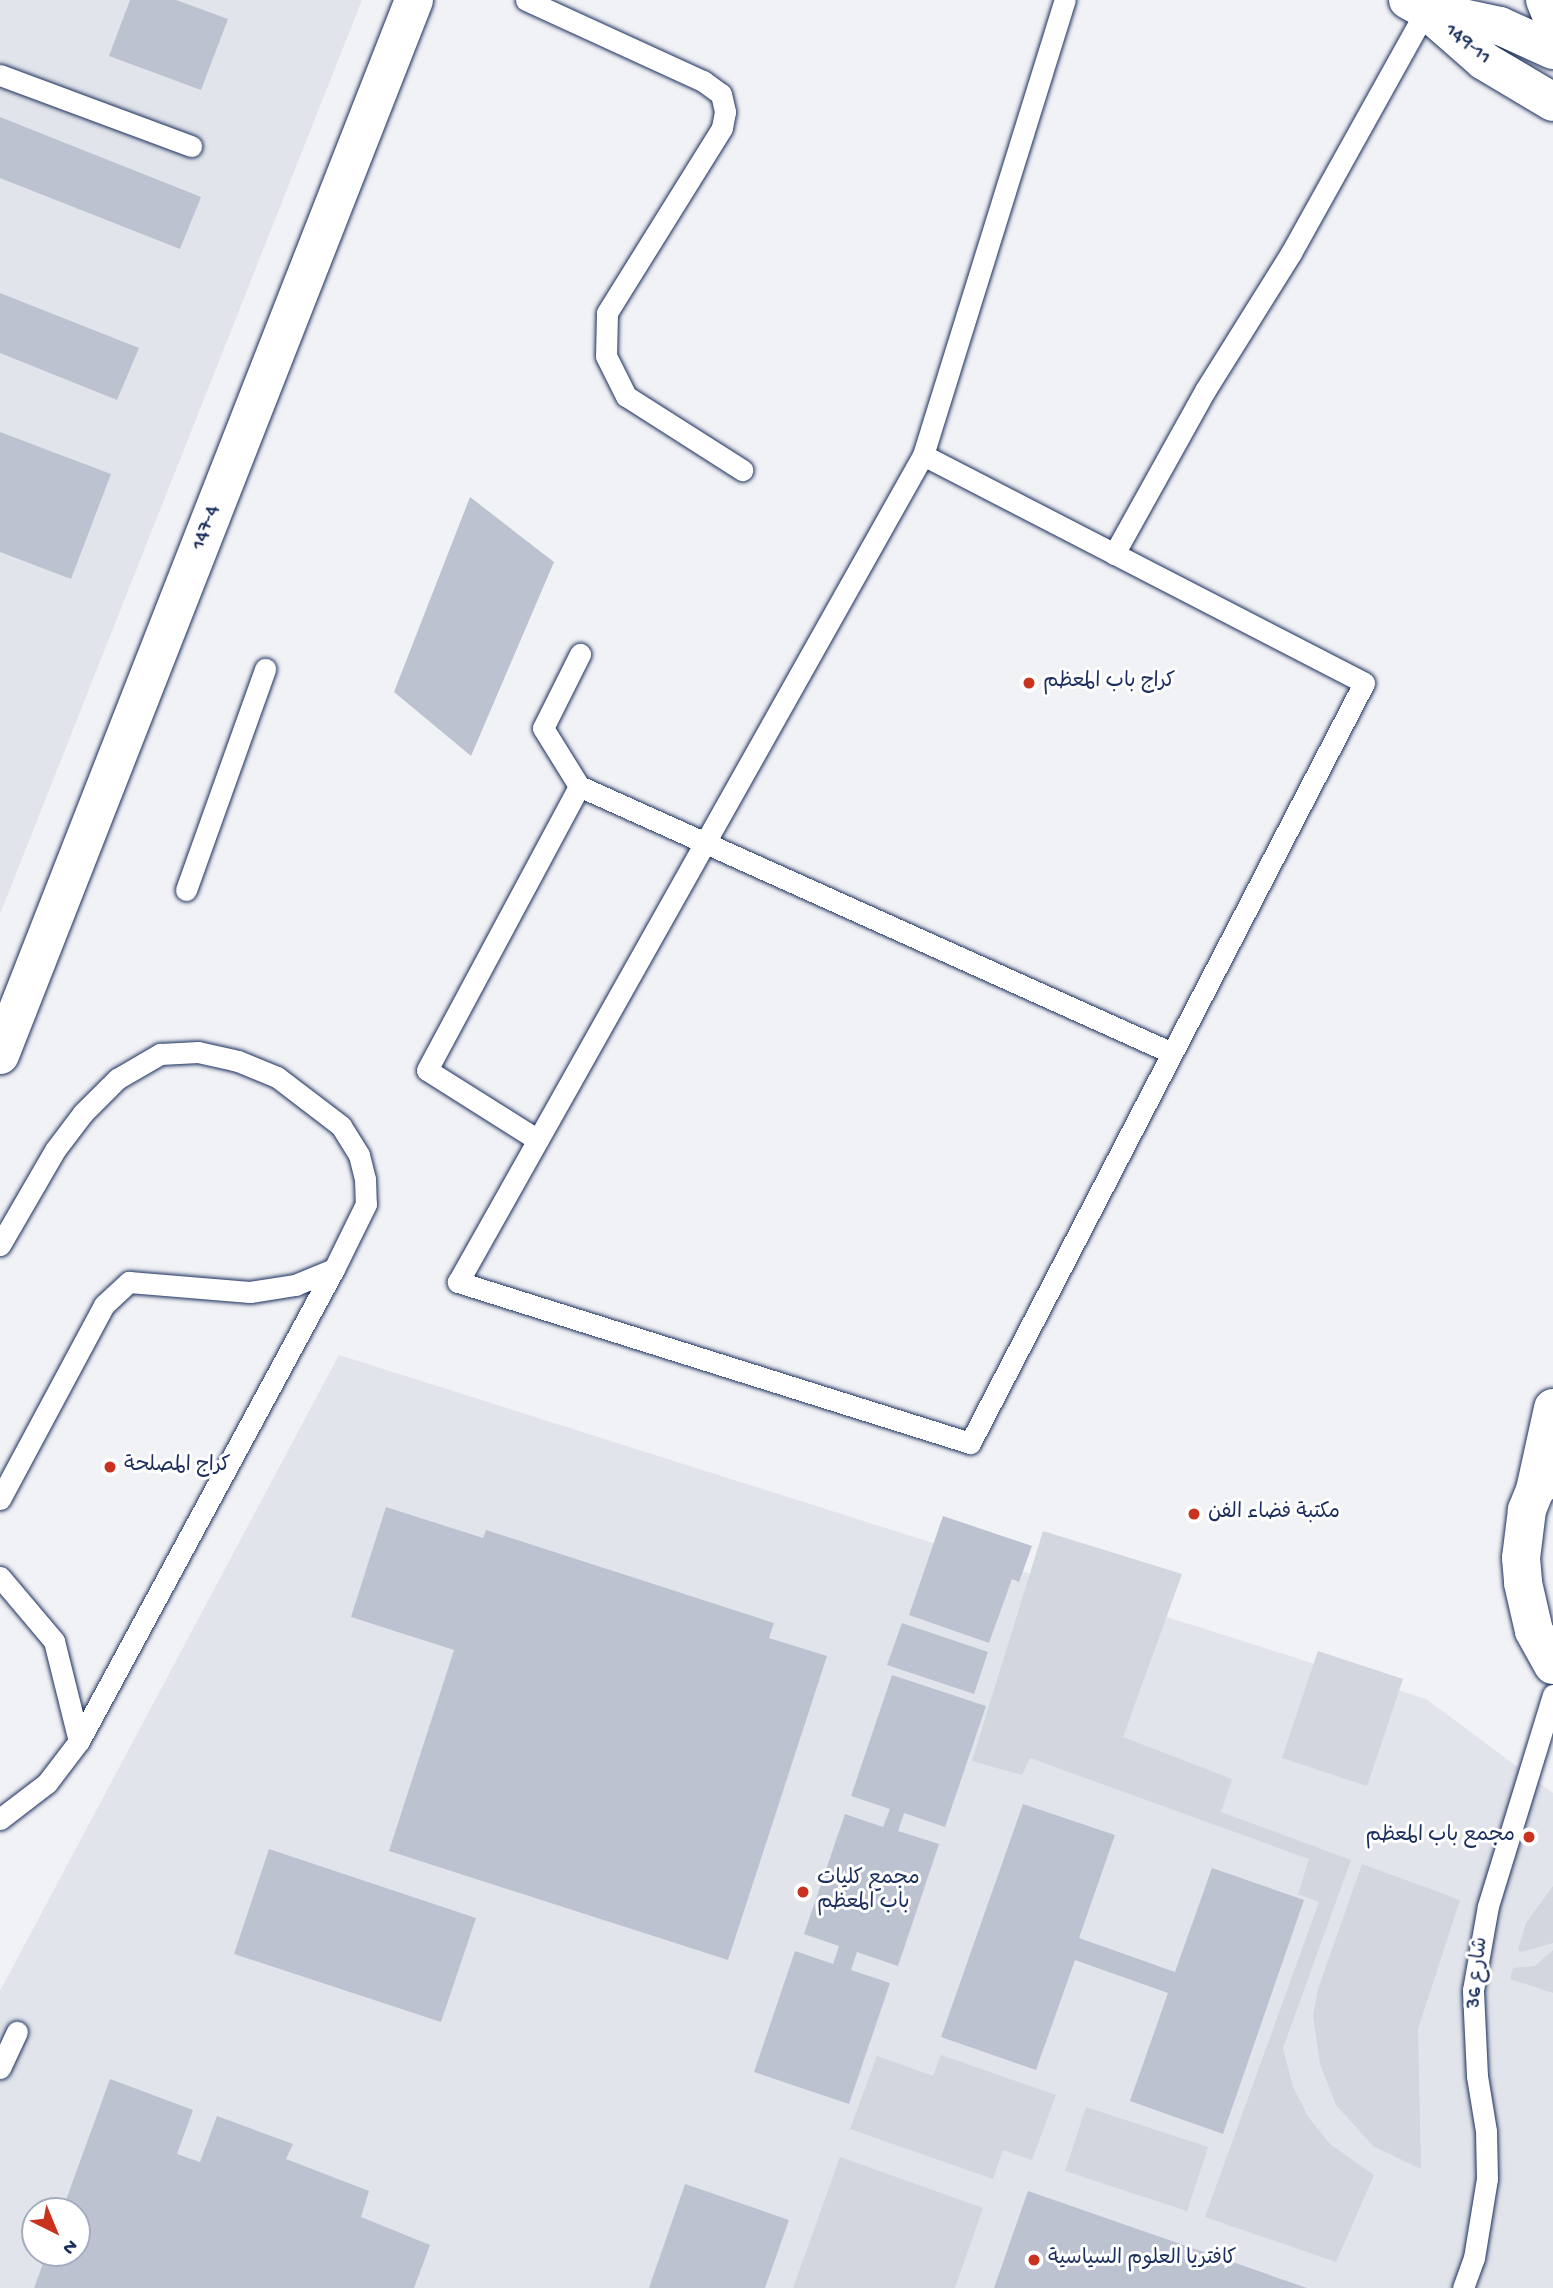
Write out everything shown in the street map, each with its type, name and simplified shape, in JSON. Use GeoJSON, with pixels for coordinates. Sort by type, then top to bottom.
{"type":"FeatureCollection","features":[{"type":"Feature","properties":{"kind":"street","name":"147-4"},"geometry":{"type":"LineString","coordinates":[[0,1055],[414,0]]}},
{"type":"Feature","properties":{"kind":"street"},"geometry":{"type":"LineString","coordinates":[[1545,0],[1553,20]]}},
{"type":"Feature","properties":{"kind":"street","name":"149-11"},"geometry":{"type":"LineString","coordinates":[[1417,5],[1500,26],[1553,50]]}},
{"type":"Feature","properties":{"kind":"street","name":"149-11"},"geometry":{"type":"LineString","coordinates":[[1417,5],[1484,61],[1553,102]]}},
{"type":"Feature","properties":{"kind":"street"},"geometry":{"type":"LineString","coordinates":[[1553,1408],[1544,1481],[1527,1510],[1521,1558],[1523,1583],[1534,1631],[1553,1665]]}},
{"type":"Feature","properties":{"kind":"lane"},"geometry":{"type":"LineString","coordinates":[[526,0],[703,81],[721,94],[725,112],[722,128],[607,313],[606,356],[626,396],[742,470]]}},
{"type":"Feature","properties":{"kind":"lane"},"geometry":{"type":"LineString","coordinates":[[923,455],[1364,683],[970,1443],[458,1282],[923,455],[1066,0]]}},
{"type":"Feature","properties":{"kind":"lane"},"geometry":{"type":"LineString","coordinates":[[1114,554],[1206,389],[1291,253],[1417,5]]}},
{"type":"Feature","properties":{"kind":"lane"},"geometry":{"type":"LineString","coordinates":[[0,75],[191,146]]}},
{"type":"Feature","properties":{"kind":"lane"},"geometry":{"type":"LineString","coordinates":[[580,654],[543,728],[579,786],[1172,1053]]}},
{"type":"Feature","properties":{"kind":"lane"},"geometry":{"type":"LineString","coordinates":[[186,890],[265,668]]}},
{"type":"Feature","properties":{"kind":"lane"},"geometry":{"type":"LineString","coordinates":[[538,1140],[427,1070],[579,786]]}},
{"type":"Feature","properties":{"kind":"lane"},"geometry":{"type":"LineString","coordinates":[[0,1245],[55,1150],[83,1113],[117,1079],[160,1054],[198,1052],[239,1061],[277,1077],[341,1126],[359,1155],[365,1179],[366,1204],[334,1269],[79,1741],[47,1783],[0,1819]]}},
{"type":"Feature","properties":{"kind":"lane"},"geometry":{"type":"LineString","coordinates":[[0,1499],[104,1305],[129,1282],[250,1292],[295,1285],[334,1269]]}},
{"type":"Feature","properties":{"kind":"lane"},"geometry":{"type":"LineString","coordinates":[[0,1577],[54,1641],[79,1741]]}},
{"type":"Feature","properties":{"kind":"lane","name":"شارع 36"},"geometry":{"type":"LineString","coordinates":[[1463,2288],[1474,2258],[1487,2179],[1486,2132],[1477,2077],[1473,1990],[1488,1906],[1553,1695]]}},
{"type":"Feature","properties":{"kind":"lane"},"geometry":{"type":"LineString","coordinates":[[0,2068],[17,2032]]}},
{"type":"Feature","properties":{"kind":"lane","name":"شارع 36"},"geometry":{"type":"LineString","coordinates":[[1474,2258],[1479,2288]]}},
{"type":"Feature","properties":{"kind":"shaded area"},"geometry":{"type":"Polygon","coordinates":[[[0,0],[362,0],[0,914],[0,0]]]}},
{"type":"Feature","properties":{"kind":"shaded area","name":"مجمع كليات باب المعظم"},"geometry":{"type":"Polygon","coordinates":[[[339,1355],[1426,1699],[1553,1793],[1553,2288],[0,2288],[0,1991],[339,1355]]]}},
{"type":"Feature","properties":{"kind":"shaded area"},"geometry":{"type":"Polygon","coordinates":[[[1043,1531],[1182,1574],[1123,1737],[1232,1779],[1221,1812],[1351,1860],[1283,2048],[1293,2087],[1309,2118],[1330,2144],[1374,2175],[1336,2262],[1205,2217],[1319,1902],[1298,1894],[1309,1859],[1030,1758],[1022,1775],[972,1761],[1043,1531]]]}},
{"type":"Feature","properties":{"kind":"shaded area"},"geometry":{"type":"Polygon","coordinates":[[[1318,1651],[1403,1679],[1367,1786],[1282,1758],[1318,1651]]]}},
{"type":"Feature","properties":{"kind":"shaded area"},"geometry":{"type":"Polygon","coordinates":[[[1362,1864],[1460,1900],[1418,2029],[1421,2169],[1373,2146],[1336,2105],[1320,2064],[1313,2015],[1318,1989],[1362,1864]]]}},
{"type":"Feature","properties":{"kind":"shaded area"},"geometry":{"type":"Polygon","coordinates":[[[1553,1886],[1553,1943],[1521,1952],[1518,1950],[1526,1923],[1553,1886]]]}},
{"type":"Feature","properties":{"kind":"shaded area"},"geometry":{"type":"Polygon","coordinates":[[[1553,1950],[1553,1993],[1510,1979],[1513,1968],[1535,1966],[1553,1950]]]}},
{"type":"Feature","properties":{"kind":"shaded area"},"geometry":{"type":"Polygon","coordinates":[[[941,2055],[1056,2095],[1032,2160],[1003,2150],[993,2179],[850,2129],[877,2056],[933,2076],[941,2055]]]}},
{"type":"Feature","properties":{"kind":"shaded area"},"geometry":{"type":"Polygon","coordinates":[[[1086,2107],[1208,2147],[1187,2211],[1065,2171],[1086,2107]]]}},
{"type":"Feature","properties":{"kind":"shaded area"},"geometry":{"type":"Polygon","coordinates":[[[840,2157],[983,2208],[955,2288],[793,2288],[840,2157]]]}},
{"type":"Feature","properties":{"kind":"building"},"geometry":{"type":"Polygon","coordinates":[[[130,0],[176,0],[228,19],[201,90],[109,56],[130,0]]]}},
{"type":"Feature","properties":{"kind":"building"},"geometry":{"type":"Polygon","coordinates":[[[0,117],[201,197],[180,249],[0,178],[0,117]]]}},
{"type":"Feature","properties":{"kind":"building"},"geometry":{"type":"Polygon","coordinates":[[[0,293],[139,348],[117,400],[0,353],[0,293]]]}},
{"type":"Feature","properties":{"kind":"building"},"geometry":{"type":"Polygon","coordinates":[[[0,432],[111,474],[71,579],[0,552],[0,432]]]}},
{"type":"Feature","properties":{"kind":"building"},"geometry":{"type":"Polygon","coordinates":[[[470,497],[554,562],[471,756],[394,692],[470,497]]]}},
{"type":"Feature","properties":{"kind":"building"},"geometry":{"type":"Polygon","coordinates":[[[386,1507],[483,1538],[486,1530],[774,1623],[769,1638],[827,1656],[728,1960],[389,1851],[454,1650],[351,1617],[386,1507]]]}},
{"type":"Feature","properties":{"kind":"building"},"geometry":{"type":"Polygon","coordinates":[[[943,1516],[1032,1546],[1019,1582],[1012,1579],[989,1643],[909,1615],[943,1516]]]}},
{"type":"Feature","properties":{"kind":"building"},"geometry":{"type":"Polygon","coordinates":[[[902,1623],[988,1652],[974,1694],[887,1665],[902,1623]]]}},
{"type":"Feature","properties":{"kind":"building"},"geometry":{"type":"Polygon","coordinates":[[[892,1675],[986,1706],[945,1827],[904,1813],[898,1831],[939,1844],[898,1966],[857,1952],[851,1970],[890,1983],[849,2104],[754,2072],[795,1951],[833,1964],[839,1946],[804,1934],[845,1814],[883,1827],[890,1809],[851,1796],[892,1675]]]}},
{"type":"Feature","properties":{"kind":"building"},"geometry":{"type":"Polygon","coordinates":[[[1023,1804],[1115,1835],[1079,1938],[1175,1972],[1212,1868],[1304,1900],[1223,2134],[1130,2101],[1168,1993],[1075,1960],[1036,2070],[941,2037],[1023,1804]]]}},
{"type":"Feature","properties":{"kind":"building"},"geometry":{"type":"Polygon","coordinates":[[[269,1849],[476,1918],[441,2022],[234,1954],[269,1849]]]}},
{"type":"Feature","properties":{"kind":"building"},"geometry":{"type":"Polygon","coordinates":[[[110,2079],[193,2110],[177,2154],[200,2162],[217,2116],[293,2144],[286,2159],[369,2191],[361,2217],[430,2245],[414,2288],[34,2288],[42,2267],[91,2267],[91,2197],[67,2197],[110,2079]]]}},
{"type":"Feature","properties":{"kind":"building"},"geometry":{"type":"Polygon","coordinates":[[[685,2184],[789,2220],[765,2288],[649,2288],[685,2184]]]}},
{"type":"Feature","properties":{"kind":"building"},"geometry":{"type":"Polygon","coordinates":[[[1028,2191],[1307,2288],[994,2288],[1028,2191]]]}},
{"type":"Feature","properties":{"kind":"place","name":"كراج باب المعظم"},"geometry":{"type":"Point","coordinates":[1029,683]}},
{"type":"Feature","properties":{"kind":"place","name":"كراج المصلحة"},"geometry":{"type":"Point","coordinates":[110,1467]}},
{"type":"Feature","properties":{"kind":"place","name":"مكتبة فضاء الفن"},"geometry":{"type":"Point","coordinates":[1194,1514]}},
{"type":"Feature","properties":{"kind":"place","name":"مجمع باب المعظم"},"geometry":{"type":"Point","coordinates":[1529,1837]}},
{"type":"Feature","properties":{"kind":"place","name":"مجمع كليات باب المعظم"},"geometry":{"type":"Point","coordinates":[803,1892]}},
{"type":"Feature","properties":{"kind":"place","name":"كافتريا العلوم السياسية"},"geometry":{"type":"Point","coordinates":[1034,2260]}}]}
